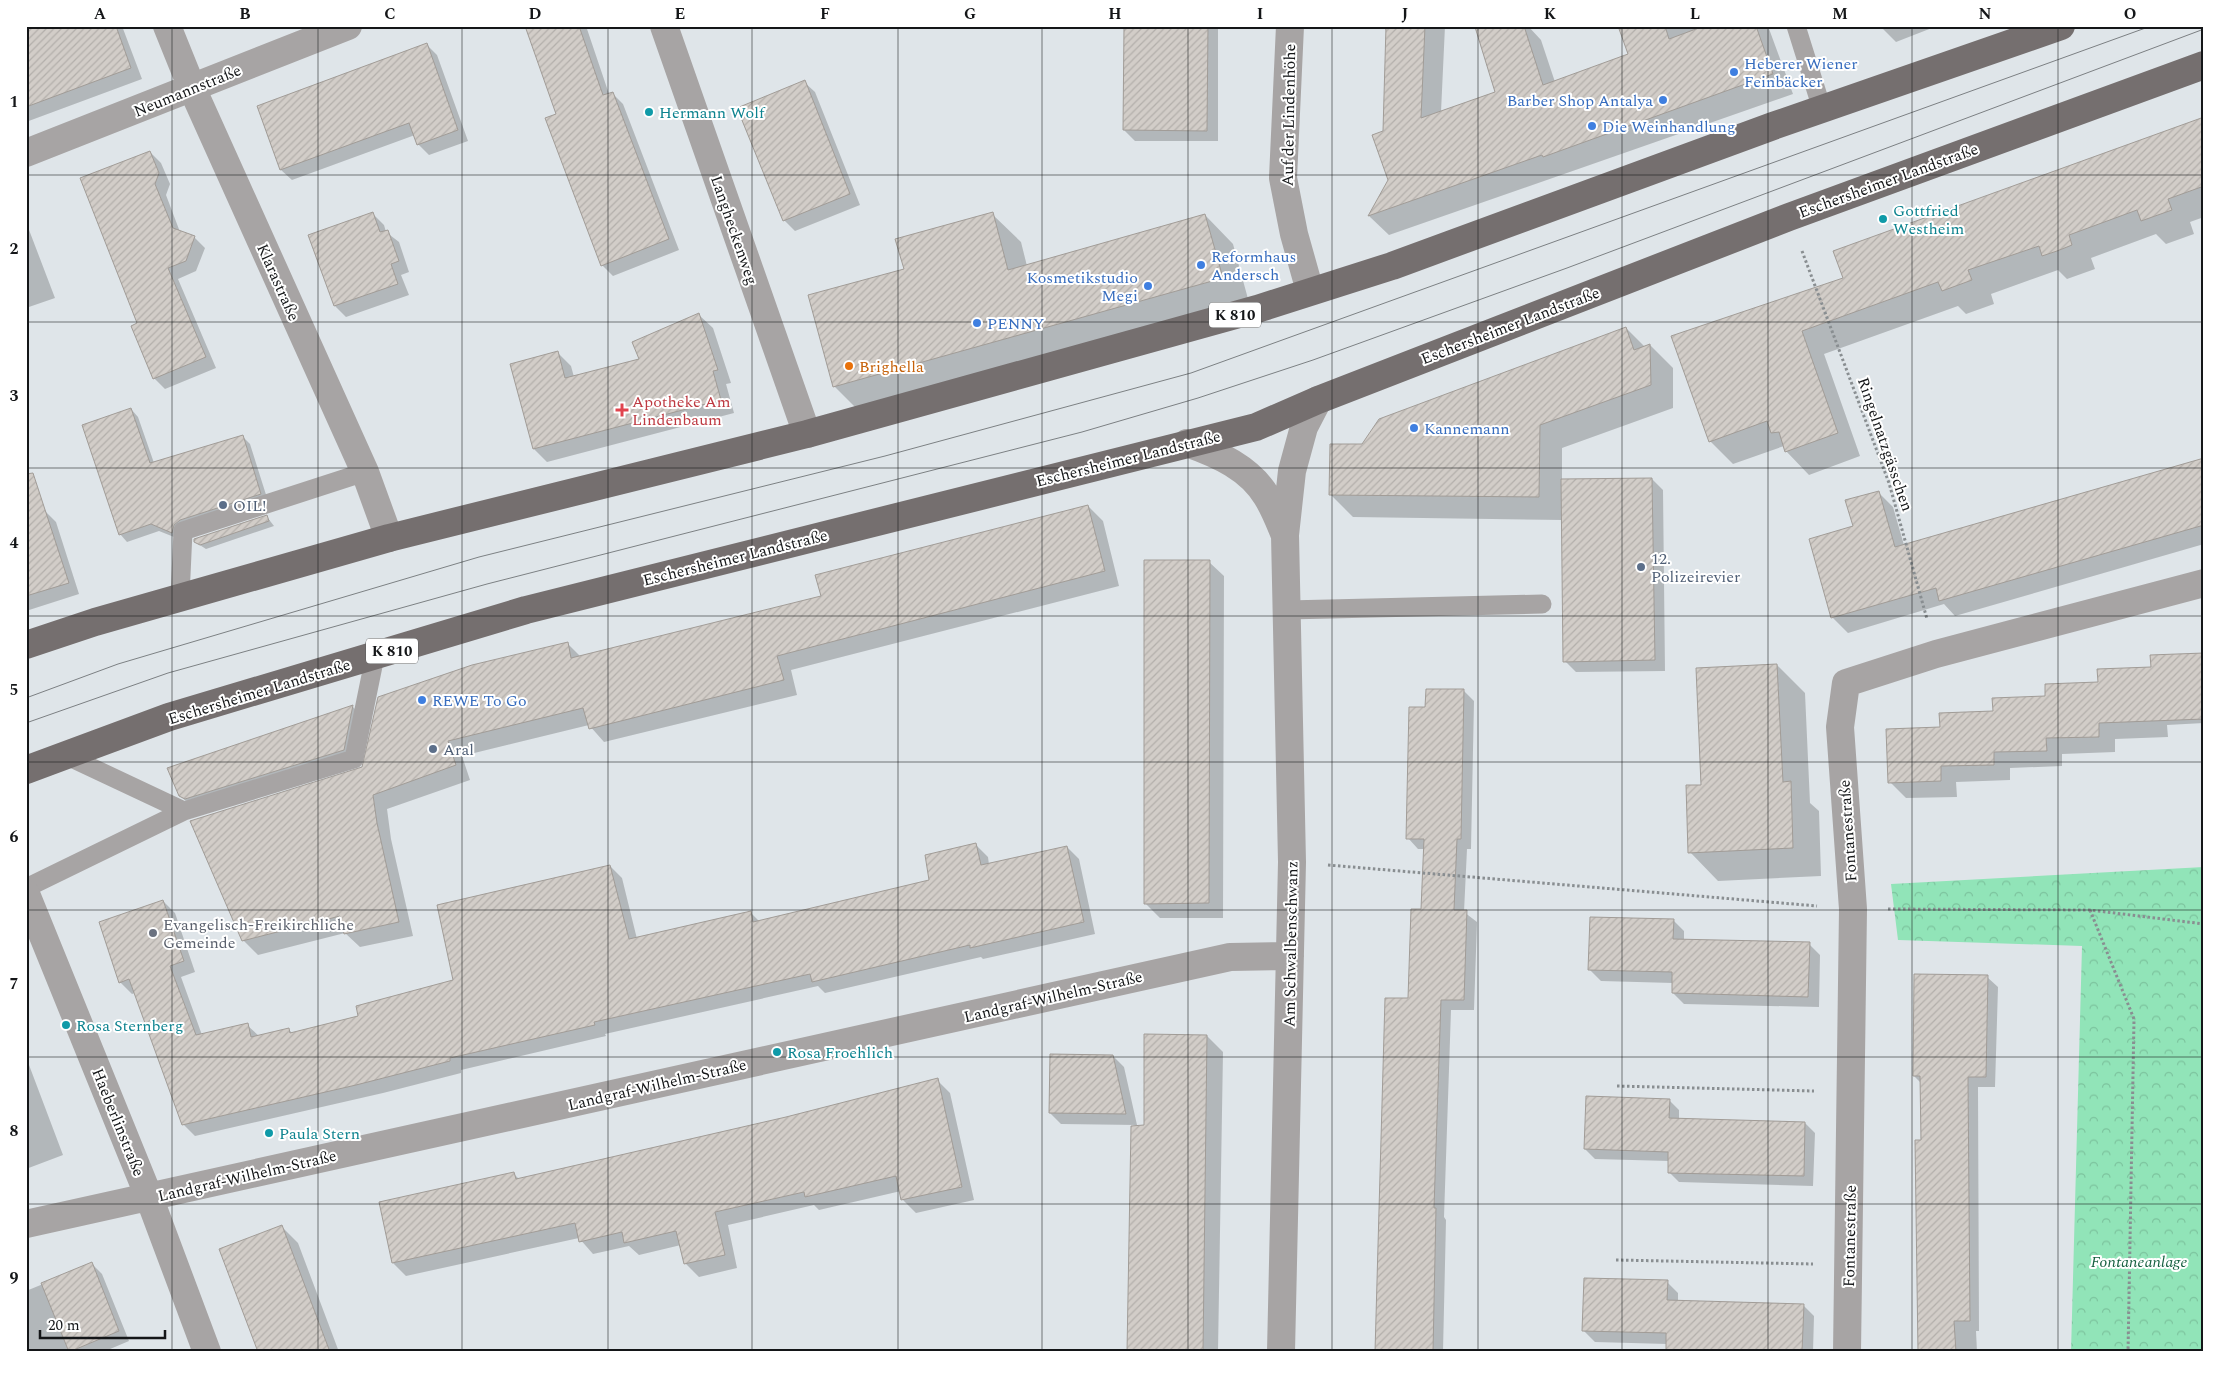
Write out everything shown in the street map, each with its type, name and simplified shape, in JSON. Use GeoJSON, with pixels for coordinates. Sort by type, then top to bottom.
{"type":"FeatureCollection","features":[{"type":"Feature","properties":{"kind":"main road","name":"K 810"},"geometry":{"type":"LineString","coordinates":[[26,645],[75,628],[180,597],[389,538],[807,434],[1140,343],[1392,266],[1822,109],[2061,26]]}},
{"type":"Feature","properties":{"kind":"main road","name":"Eschersheimer Landstraße"},"geometry":{"type":"LineString","coordinates":[[26,770],[169,717],[536,607],[1256,426],[1318,400],[1789,217],[2204,65]]}},
{"type":"Feature","properties":{"kind":"street","name":"Klarastraße"},"geometry":{"type":"LineString","coordinates":[[167,26],[192,88],[365,472],[389,538]]}},
{"type":"Feature","properties":{"kind":"street","name":"Neumannstraße"},"geometry":{"type":"LineString","coordinates":[[26,153],[348,26]]}},
{"type":"Feature","properties":{"kind":"street","name":"Langheckenweg"},"geometry":{"type":"LineString","coordinates":[[664,26],[807,434]]}},
{"type":"Feature","properties":{"kind":"street","name":"Auf der Lindenhöhe"},"geometry":{"type":"LineString","coordinates":[[1290,26],[1283,178],[1294,234],[1310,291]]}},
{"type":"Feature","properties":{"kind":"street","name":"Am Schwalbenschwanz"},"geometry":{"type":"LineString","coordinates":[[1281,1352],[1292,862],[1285,536],[1288,488],[1296,452],[1304,427],[1318,400]]}},
{"type":"Feature","properties":{"kind":"street","name":"Am Schwalbenschwanz"},"geometry":{"type":"LineString","coordinates":[[1188,443],[1215,453],[1246,472],[1267,496],[1285,536]]}},
{"type":"Feature","properties":{"kind":"street","name":"Fontanestraße"},"geometry":{"type":"LineString","coordinates":[[1847,1352],[1853,909],[1840,727],[1846,683],[1936,654],[2204,583]]}},
{"type":"Feature","properties":{"kind":"street","name":"Haeberlinstraße"},"geometry":{"type":"LineString","coordinates":[[26,894],[149,1197],[207,1352]]}},
{"type":"Feature","properties":{"kind":"street","name":"Landgraf-Wilhelm-Straße"},"geometry":{"type":"LineString","coordinates":[[26,1224],[1230,957],[1290,956]]}},
{"type":"Feature","properties":{"kind":"lane"},"geometry":{"type":"LineString","coordinates":[[1796,26],[1822,109]]}},
{"type":"Feature","properties":{"kind":"lane"},"geometry":{"type":"LineString","coordinates":[[180,597],[183,531],[365,472]]}},
{"type":"Feature","properties":{"kind":"lane"},"geometry":{"type":"LineString","coordinates":[[1287,610],[1542,604]]}},
{"type":"Feature","properties":{"kind":"lane"},"geometry":{"type":"LineString","coordinates":[[26,888],[184,811],[354,759],[375,656]]}},
{"type":"Feature","properties":{"kind":"lane"},"geometry":{"type":"LineString","coordinates":[[67,756],[184,811]]}},
{"type":"Feature","properties":{"kind":"path","name":"Ringelnatzgässchen"},"geometry":{"type":"LineString","coordinates":[[1800,246],[1889,483],[1936,654]]}},
{"type":"Feature","properties":{"kind":"path"},"geometry":{"type":"LineString","coordinates":[[1292,862],[1853,909],[2090,910],[2204,924]]}},
{"type":"Feature","properties":{"kind":"path"},"geometry":{"type":"LineString","coordinates":[[2090,910],[2134,1019],[2128,1352]]}},
{"type":"Feature","properties":{"kind":"path"},"geometry":{"type":"LineString","coordinates":[[1617,1086],[1851,1092]]}},
{"type":"Feature","properties":{"kind":"path"},"geometry":{"type":"LineString","coordinates":[[1616,1260],[1848,1264]]}},
{"type":"Feature","properties":{"kind":"green space","name":"Fontaneanlage"},"geometry":{"type":"Polygon","coordinates":[[[2204,867],[2204,1352],[2071,1352],[2082,946],[1898,940],[1891,884],[2204,867]]]}},
{"type":"Feature","properties":{"kind":"building"},"geometry":{"type":"Polygon","coordinates":[[[26,26],[116,26],[131,68],[26,107],[26,26]]]}},
{"type":"Feature","properties":{"kind":"building"},"geometry":{"type":"Polygon","coordinates":[[[525,26],[579,26],[603,95],[613,92],[669,239],[601,266],[545,118],[556,114],[525,26]]]}},
{"type":"Feature","properties":{"kind":"building"},"geometry":{"type":"Polygon","coordinates":[[[1124,26],[1208,26],[1207,131],[1123,130],[1124,26]]]}},
{"type":"Feature","properties":{"kind":"building"},"geometry":{"type":"Polygon","coordinates":[[[1386,26],[1425,26],[1421,118],[1495,92],[1475,27],[1524,26],[1543,85],[1628,54],[1618,26],[1665,26],[1669,39],[1704,26],[1756,26],[1773,74],[1543,157],[1542,155],[1368,216],[1388,180],[1372,135],[1383,131],[1386,26]]]}},
{"type":"Feature","properties":{"kind":"building"},"geometry":{"type":"Polygon","coordinates":[[[427,43],[458,130],[417,145],[409,123],[280,170],[257,106],[427,43]]]}},
{"type":"Feature","properties":{"kind":"building"},"geometry":{"type":"Polygon","coordinates":[[[805,80],[850,194],[783,221],[737,108],[805,80]]]}},
{"type":"Feature","properties":{"kind":"building"},"geometry":{"type":"Polygon","coordinates":[[[2204,117],[2204,186],[2168,199],[2172,210],[2141,221],[2137,210],[2069,235],[2072,245],[2057,251],[2042,256],[2039,246],[1968,270],[1972,280],[1942,291],[1938,282],[1802,331],[1838,433],[1785,452],[1779,432],[1771,433],[1767,421],[1709,442],[1671,336],[1843,278],[1833,251],[2204,117]]]}},
{"type":"Feature","properties":{"kind":"building"},"geometry":{"type":"Polygon","coordinates":[[[150,151],[159,173],[155,184],[173,228],[195,236],[186,261],[168,268],[206,357],[153,379],[131,326],[137,323],[80,178],[150,151]]]}},
{"type":"Feature","properties":{"kind":"building"},"geometry":{"type":"Polygon","coordinates":[[[373,212],[380,232],[388,230],[399,261],[391,264],[398,284],[334,306],[308,235],[373,212]]]}},
{"type":"Feature","properties":{"kind":"building"},"geometry":{"type":"Polygon","coordinates":[[[993,212],[1008,270],[1205,214],[1223,278],[833,387],[808,295],[904,269],[895,239],[993,212]]]}},
{"type":"Feature","properties":{"kind":"building"},"geometry":{"type":"Polygon","coordinates":[[[699,313],[718,370],[713,371],[721,400],[533,449],[510,364],[558,351],[565,378],[639,359],[632,342],[699,313]]]}},
{"type":"Feature","properties":{"kind":"building"},"geometry":{"type":"Polygon","coordinates":[[[1626,327],[1634,350],[1650,344],[1651,385],[1540,425],[1539,497],[1329,495],[1330,444],[1362,444],[1379,419],[1626,327]]]}},
{"type":"Feature","properties":{"kind":"building"},"geometry":{"type":"Polygon","coordinates":[[[131,408],[150,463],[243,435],[261,494],[180,520],[174,525],[172,533],[151,524],[119,535],[82,425],[131,408]]]}},
{"type":"Feature","properties":{"kind":"building"},"geometry":{"type":"Polygon","coordinates":[[[2204,458],[2204,525],[1939,601],[1936,588],[1831,618],[1809,539],[1853,526],[1845,500],[1879,491],[1895,547],[2204,458]]]}},
{"type":"Feature","properties":{"kind":"building"},"geometry":{"type":"Polygon","coordinates":[[[33,473],[69,583],[26,596],[26,474],[33,473]]]}},
{"type":"Feature","properties":{"kind":"building"},"geometry":{"type":"Polygon","coordinates":[[[1652,478],[1655,660],[1563,662],[1561,479],[1652,478]]]}},
{"type":"Feature","properties":{"kind":"building"},"geometry":{"type":"Polygon","coordinates":[[[1088,505],[1105,571],[777,656],[784,680],[589,729],[583,708],[448,741],[456,765],[373,795],[377,823],[399,922],[344,934],[340,916],[242,941],[190,821],[362,767],[378,697],[472,665],[568,642],[571,658],[821,596],[815,575],[1088,505]]]}},
{"type":"Feature","properties":{"kind":"building"},"geometry":{"type":"Polygon","coordinates":[[[267,515],[269,521],[200,545],[194,542],[194,539],[267,515]]]}},
{"type":"Feature","properties":{"kind":"building"},"geometry":{"type":"Polygon","coordinates":[[[1144,560],[1210,560],[1209,903],[1144,904],[1144,560]]]}},
{"type":"Feature","properties":{"kind":"building"},"geometry":{"type":"Polygon","coordinates":[[[2204,653],[2204,719],[2099,723],[2099,737],[2046,738],[2047,751],[1994,752],[1994,765],[1941,766],[1941,781],[1888,783],[1886,729],[1940,727],[1939,713],[1993,711],[1992,698],[2045,696],[2045,684],[2098,682],[2097,669],[2151,667],[2150,655],[2204,653]]]}},
{"type":"Feature","properties":{"kind":"building"},"geometry":{"type":"Polygon","coordinates":[[[1777,664],[1783,782],[1791,781],[1793,848],[1688,853],[1686,785],[1701,785],[1696,668],[1777,664]]]}},
{"type":"Feature","properties":{"kind":"building"},"geometry":{"type":"Polygon","coordinates":[[[1426,689],[1464,689],[1461,839],[1457,839],[1454,910],[1467,910],[1464,1000],[1441,1000],[1434,1208],[1436,1208],[1433,1352],[1375,1352],[1385,998],[1408,998],[1411,909],[1421,909],[1424,839],[1406,839],[1409,707],[1425,707],[1426,689]]]}},
{"type":"Feature","properties":{"kind":"building"},"geometry":{"type":"Polygon","coordinates":[[[353,705],[344,750],[185,799],[179,796],[167,768],[353,705]]]}},
{"type":"Feature","properties":{"kind":"building"},"geometry":{"type":"Polygon","coordinates":[[[976,843],[981,865],[1067,846],[1084,922],[970,948],[970,945],[812,982],[810,974],[594,1022],[595,1025],[450,1058],[450,1061],[356,1085],[182,1125],[129,979],[119,983],[99,922],[163,900],[184,961],[170,966],[196,1035],[248,1023],[251,1037],[289,1028],[290,1033],[358,1016],[356,1006],[453,980],[437,905],[610,865],[629,939],[751,911],[753,922],[929,880],[925,855],[976,843]]]}},
{"type":"Feature","properties":{"kind":"building"},"geometry":{"type":"Polygon","coordinates":[[[1590,917],[1674,919],[1673,939],[1810,942],[1808,997],[1672,993],[1672,972],[1588,970],[1590,917]]]}},
{"type":"Feature","properties":{"kind":"building"},"geometry":{"type":"Polygon","coordinates":[[[1914,974],[1988,975],[1986,1077],[1968,1077],[1970,1321],[1954,1321],[1956,1352],[1918,1352],[1915,1140],[1921,1140],[1920,1076],[1913,1076],[1914,974]]]}},
{"type":"Feature","properties":{"kind":"building"},"geometry":{"type":"Polygon","coordinates":[[[1144,1034],[1207,1035],[1203,1352],[1127,1352],[1131,1126],[1144,1125],[1144,1034]]]}},
{"type":"Feature","properties":{"kind":"building"},"geometry":{"type":"Polygon","coordinates":[[[1050,1054],[1113,1055],[1126,1114],[1049,1113],[1050,1054]]]}},
{"type":"Feature","properties":{"kind":"building"},"geometry":{"type":"Polygon","coordinates":[[[938,1078],[962,1187],[901,1200],[896,1176],[805,1197],[804,1192],[715,1212],[725,1255],[684,1264],[676,1231],[624,1243],[622,1232],[579,1242],[575,1223],[392,1263],[379,1202],[514,1172],[516,1179],[786,1117],[938,1078]]]}},
{"type":"Feature","properties":{"kind":"building"},"geometry":{"type":"Polygon","coordinates":[[[1586,1096],[1670,1099],[1669,1118],[1805,1122],[1804,1176],[1668,1173],[1668,1152],[1584,1149],[1586,1096]]]}},
{"type":"Feature","properties":{"kind":"building"},"geometry":{"type":"Polygon","coordinates":[[[282,1225],[330,1352],[258,1352],[219,1249],[282,1225]]]}},
{"type":"Feature","properties":{"kind":"building"},"geometry":{"type":"Polygon","coordinates":[[[92,1262],[119,1331],[69,1352],[41,1283],[92,1262]]]}},
{"type":"Feature","properties":{"kind":"building"},"geometry":{"type":"Polygon","coordinates":[[[1584,1278],[1668,1280],[1667,1300],[1804,1304],[1802,1352],[1666,1352],[1666,1333],[1582,1331],[1584,1278]]]}},
{"type":"Feature","properties":{"kind":"tram line"},"geometry":{"type":"LineString","coordinates":[[26,698],[118,664],[479,557],[885,456],[1191,373],[2151,26]]}},
{"type":"Feature","properties":{"kind":"tram line"},"geometry":{"type":"LineString","coordinates":[[26,723],[168,673],[487,584],[1082,432],[1198,398],[1313,360],[1567,268],[2204,29]]}},
{"type":"Feature","properties":{"kind":"place","name":"Heberer Wiener Feinbäcker"},"geometry":{"type":"Point","coordinates":[1734,72]}},
{"type":"Feature","properties":{"kind":"place","name":"Barber Shop Antalya"},"geometry":{"type":"Point","coordinates":[1663,100]}},
{"type":"Feature","properties":{"kind":"place","name":"Hermann Wolf"},"geometry":{"type":"Point","coordinates":[649,112]}},
{"type":"Feature","properties":{"kind":"place","name":"Die Weinhandlung"},"geometry":{"type":"Point","coordinates":[1592,126]}},
{"type":"Feature","properties":{"kind":"place","name":"Gottfried Westheim"},"geometry":{"type":"Point","coordinates":[1883,219]}},
{"type":"Feature","properties":{"kind":"place","name":"Reformhaus Andersch"},"geometry":{"type":"Point","coordinates":[1201,265]}},
{"type":"Feature","properties":{"kind":"place","name":"Kosmetikstudio Megi"},"geometry":{"type":"Point","coordinates":[1148,286]}},
{"type":"Feature","properties":{"kind":"place","name":"PENNY"},"geometry":{"type":"Point","coordinates":[977,323]}},
{"type":"Feature","properties":{"kind":"place","name":"Brighella"},"geometry":{"type":"Point","coordinates":[849,366]}},
{"type":"Feature","properties":{"kind":"place","name":"Apotheke Am Lindenbaum"},"geometry":{"type":"Point","coordinates":[622,410]}},
{"type":"Feature","properties":{"kind":"place","name":"Kannemann"},"geometry":{"type":"Point","coordinates":[1414,428]}},
{"type":"Feature","properties":{"kind":"place","name":"OIL!"},"geometry":{"type":"Point","coordinates":[223,505]}},
{"type":"Feature","properties":{"kind":"place","name":"12. Polizeirevier"},"geometry":{"type":"Point","coordinates":[1641,567]}},
{"type":"Feature","properties":{"kind":"place","name":"REWE To Go"},"geometry":{"type":"Point","coordinates":[422,700]}},
{"type":"Feature","properties":{"kind":"place","name":"Aral"},"geometry":{"type":"Point","coordinates":[433,749]}},
{"type":"Feature","properties":{"kind":"place","name":"Evangelisch-Freikirchliche Gemeinde"},"geometry":{"type":"Point","coordinates":[153,933]}},
{"type":"Feature","properties":{"kind":"place","name":"Rosa Sternberg"},"geometry":{"type":"Point","coordinates":[66,1025]}},
{"type":"Feature","properties":{"kind":"place","name":"Rosa Froehlich"},"geometry":{"type":"Point","coordinates":[777,1052]}},
{"type":"Feature","properties":{"kind":"place","name":"Paula Stern"},"geometry":{"type":"Point","coordinates":[269,1133]}}]}
